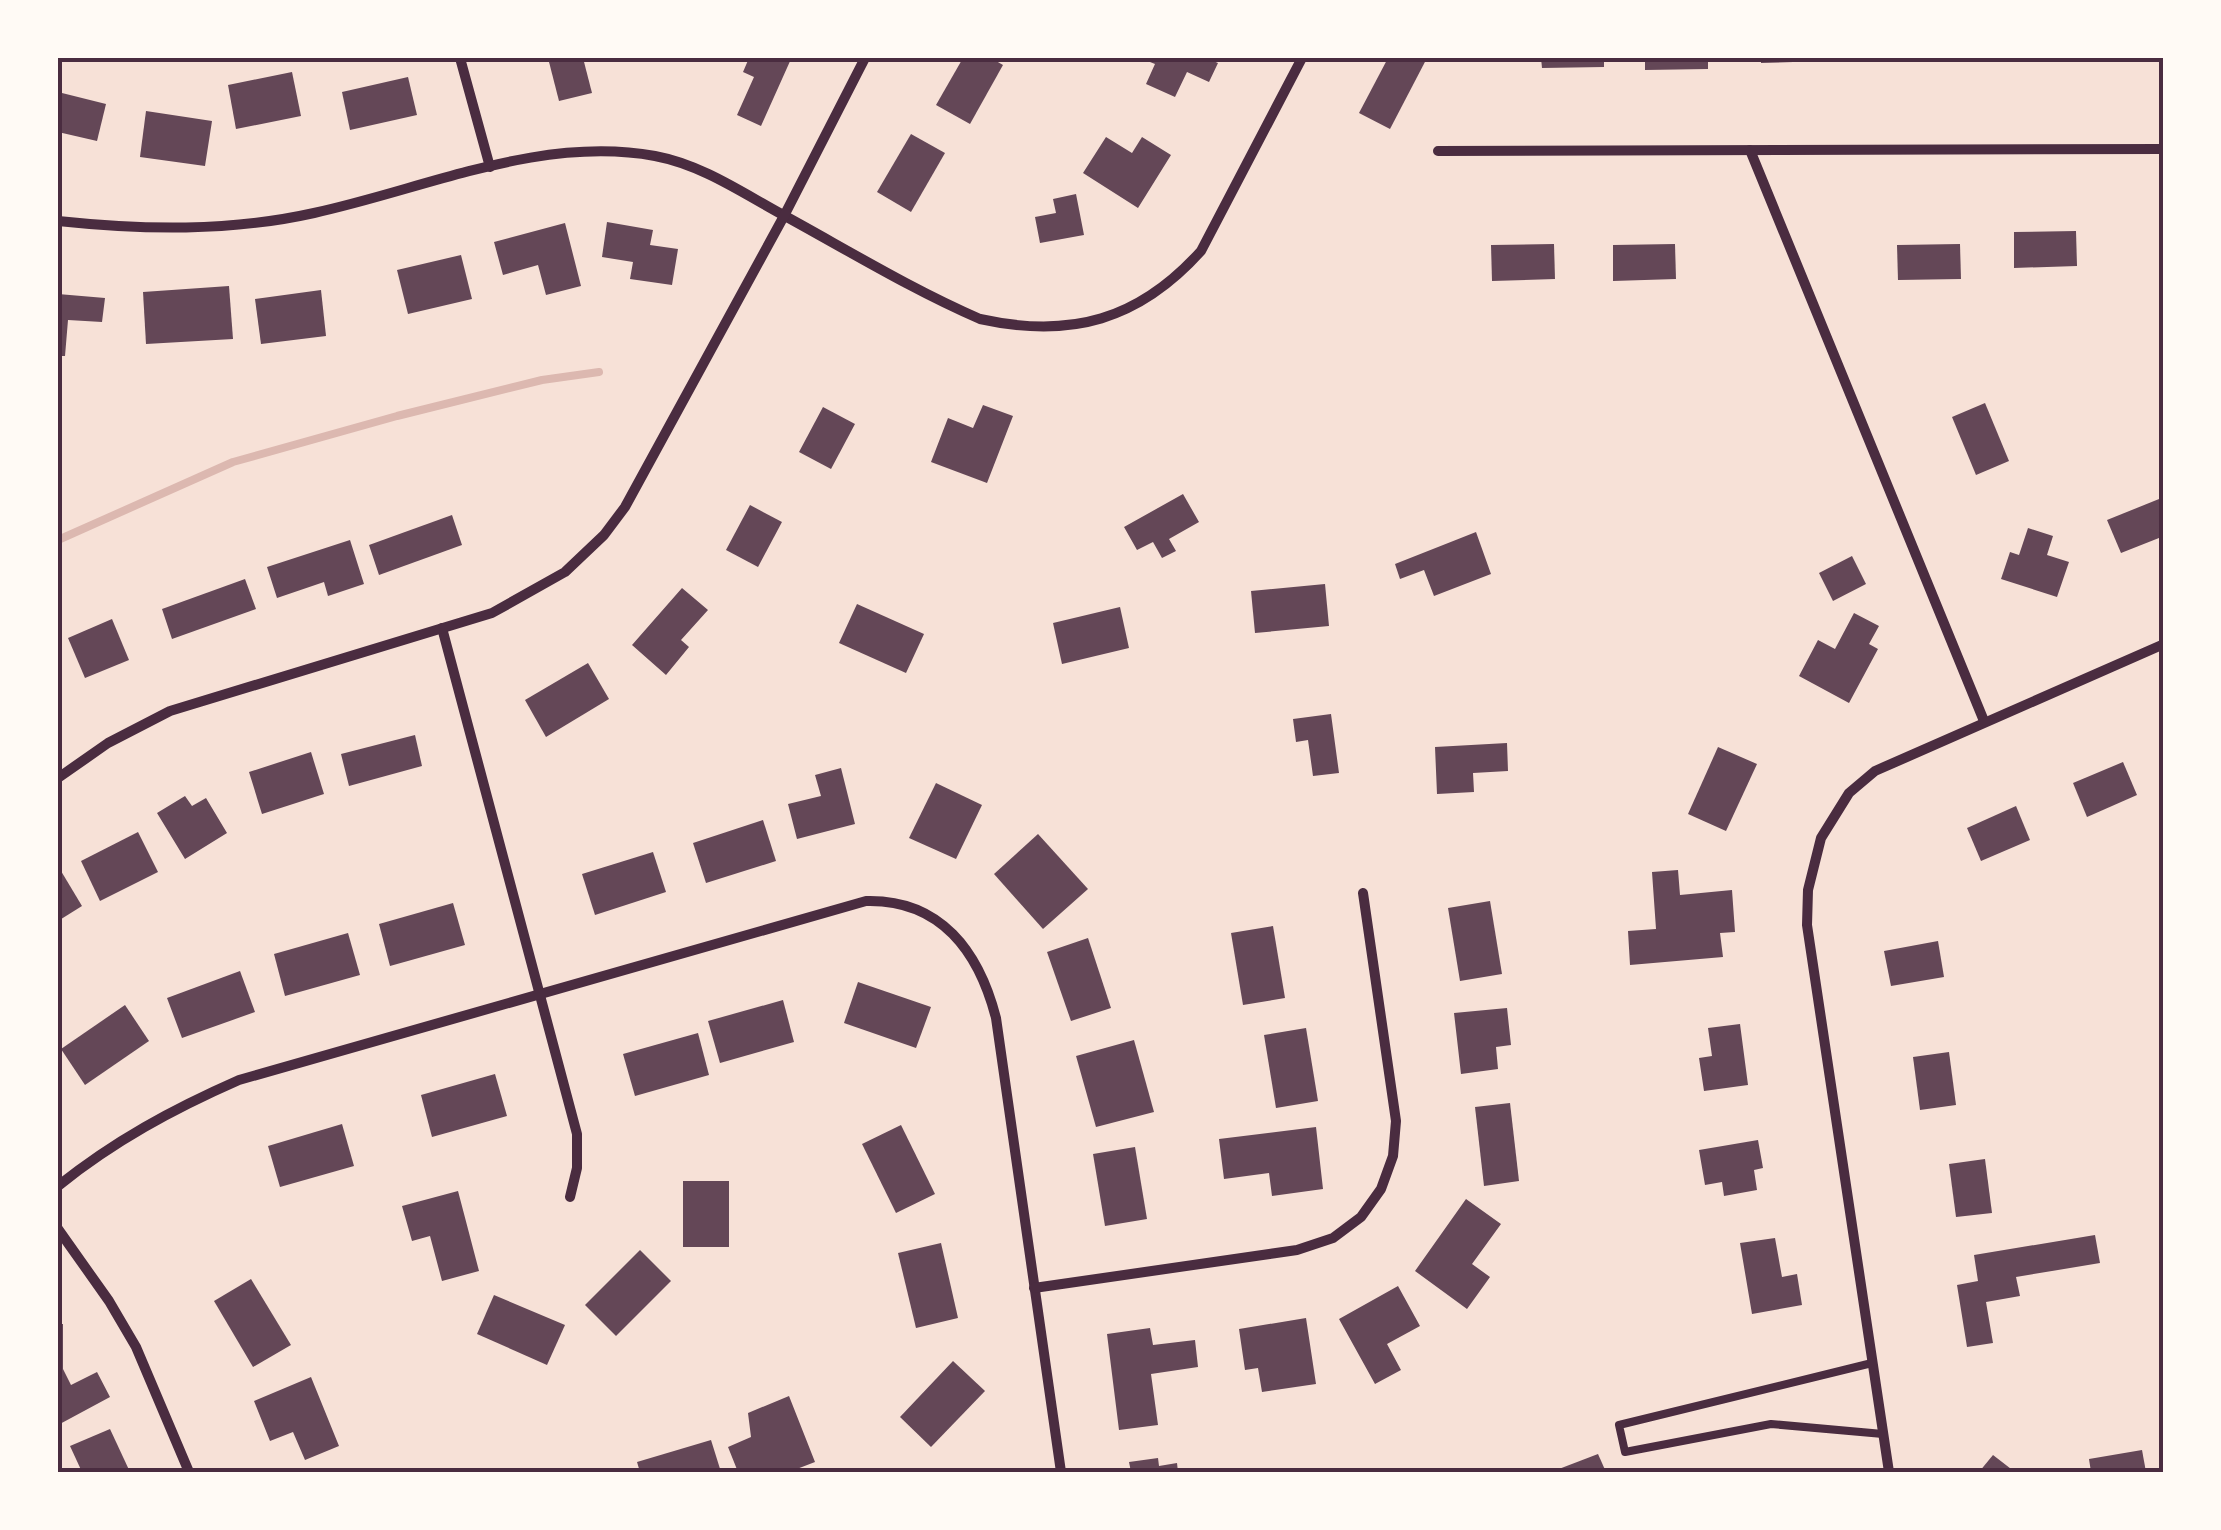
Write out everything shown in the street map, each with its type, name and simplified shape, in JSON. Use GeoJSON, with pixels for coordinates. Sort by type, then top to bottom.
{"type":"FeatureCollection","features":[{"type":"Feature","properties":{"kind":"street"},"geometry":{"type":"LineString","coordinates":[[460,58],[490,168]]}},
{"type":"Feature","properties":{"kind":"street"},"geometry":{"type":"LineString","coordinates":[[58,778],[123,734],[170,711],[492,613],[566,572],[626,508],[865,58]]}},
{"type":"Feature","properties":{"kind":"street"},"geometry":{"type":"LineString","coordinates":[[58,220],[173,229],[244,224],[313,214],[540,156],[626,151],[694,167],[980,318],[1014,326],[1050,328],[1118,314],[1178,278],[1201,251],[1302,58]]}},
{"type":"Feature","properties":{"kind":"street"},"geometry":{"type":"LineString","coordinates":[[1438,151],[2164,148]]}},
{"type":"Feature","properties":{"kind":"street"},"geometry":{"type":"LineString","coordinates":[[1750,150],[1984,720]]}},
{"type":"Feature","properties":{"kind":"street"},"geometry":{"type":"LineString","coordinates":[[442,628],[577,1134],[578,1168],[570,1197]]}},
{"type":"Feature","properties":{"kind":"street"},"geometry":{"type":"LineString","coordinates":[[1889,1472],[1807,925],[1808,890],[1821,838],[1849,794],[1890,762],[2164,644]]}},
{"type":"Feature","properties":{"kind":"street"},"geometry":{"type":"LineString","coordinates":[[1034,1288],[1298,1250],[1333,1238],[1361,1217],[1388,1172],[1396,1121],[1363,893]]}},
{"type":"Feature","properties":{"kind":"street"},"geometry":{"type":"LineString","coordinates":[[58,1186],[129,1134],[175,1108],[239,1080],[866,901],[901,903],[932,918],[971,954],[988,984],[1061,1472]]}},
{"type":"Feature","properties":{"kind":"street"},"geometry":{"type":"LineString","coordinates":[[58,1230],[110,1302],[136,1347],[190,1472]]}},
{"type":"Feature","properties":{"kind":"lane"},"geometry":{"type":"LineString","coordinates":[[1872,1362],[1618,1425],[1625,1452],[1771,1424],[1883,1434]]}},
{"type":"Feature","properties":{"kind":"building"},"geometry":{"type":"Polygon","coordinates":[[[548,58],[583,58],[592,93],[559,101],[548,58]]]}},
{"type":"Feature","properties":{"kind":"building"},"geometry":{"type":"Polygon","coordinates":[[[749,58],[791,59],[761,126],[737,115],[754,77],[743,72],[749,58]]]}},
{"type":"Feature","properties":{"kind":"building"},"geometry":{"type":"Polygon","coordinates":[[[963,58],[991,58],[1003,65],[970,124],[936,105],[963,58]]]}},
{"type":"Feature","properties":{"kind":"building"},"geometry":{"type":"Polygon","coordinates":[[[1140,58],[1206,58],[1218,63],[1209,82],[1187,72],[1175,97],[1146,84],[1155,64],[1140,58]]]}},
{"type":"Feature","properties":{"kind":"building"},"geometry":{"type":"Polygon","coordinates":[[[1388,58],[1427,58],[1390,129],[1359,113],[1388,58]]]}},
{"type":"Feature","properties":{"kind":"building"},"geometry":{"type":"Polygon","coordinates":[[[1541,58],[1604,58],[1604,67],[1542,68],[1541,58]]]}},
{"type":"Feature","properties":{"kind":"building"},"geometry":{"type":"Polygon","coordinates":[[[1645,58],[1708,58],[1708,69],[1645,70],[1645,58]]]}},
{"type":"Feature","properties":{"kind":"building"},"geometry":{"type":"Polygon","coordinates":[[[1761,58],[1823,58],[1824,61],[1761,63],[1761,58]]]}},
{"type":"Feature","properties":{"kind":"building"},"geometry":{"type":"Polygon","coordinates":[[[292,72],[301,116],[236,129],[228,85],[292,72]]]}},
{"type":"Feature","properties":{"kind":"building"},"geometry":{"type":"Polygon","coordinates":[[[408,77],[417,115],[350,130],[342,92],[408,77]]]}},
{"type":"Feature","properties":{"kind":"building"},"geometry":{"type":"Polygon","coordinates":[[[58,92],[106,104],[97,141],[58,132],[58,92]]]}},
{"type":"Feature","properties":{"kind":"building"},"geometry":{"type":"Polygon","coordinates":[[[146,111],[212,121],[205,166],[140,157],[146,111]]]}},
{"type":"Feature","properties":{"kind":"building"},"geometry":{"type":"Polygon","coordinates":[[[911,134],[945,153],[911,212],[877,192],[911,134]]]}},
{"type":"Feature","properties":{"kind":"building"},"geometry":{"type":"Polygon","coordinates":[[[1106,137],[1132,153],[1142,137],[1171,155],[1138,208],[1083,173],[1106,137]]]}},
{"type":"Feature","properties":{"kind":"building"},"geometry":{"type":"Polygon","coordinates":[[[1076,194],[1084,235],[1040,243],[1035,217],[1056,213],[1053,199],[1076,194]]]}},
{"type":"Feature","properties":{"kind":"building"},"geometry":{"type":"Polygon","coordinates":[[[607,222],[653,230],[650,245],[678,249],[672,285],[630,279],[633,262],[602,257],[607,222]]]}},
{"type":"Feature","properties":{"kind":"building"},"geometry":{"type":"Polygon","coordinates":[[[565,223],[581,286],[546,295],[538,265],[503,275],[494,242],[565,223]]]}},
{"type":"Feature","properties":{"kind":"building"},"geometry":{"type":"Polygon","coordinates":[[[2076,231],[2077,266],[2014,268],[2014,232],[2076,231]]]}},
{"type":"Feature","properties":{"kind":"building"},"geometry":{"type":"Polygon","coordinates":[[[1554,244],[1555,279],[1492,281],[1491,245],[1554,244]]]}},
{"type":"Feature","properties":{"kind":"building"},"geometry":{"type":"Polygon","coordinates":[[[1675,244],[1676,279],[1613,281],[1613,245],[1675,244]]]}},
{"type":"Feature","properties":{"kind":"building"},"geometry":{"type":"Polygon","coordinates":[[[1960,244],[1961,279],[1898,280],[1897,245],[1960,244]]]}},
{"type":"Feature","properties":{"kind":"building"},"geometry":{"type":"Polygon","coordinates":[[[461,255],[472,299],[408,314],[397,270],[461,255]]]}},
{"type":"Feature","properties":{"kind":"building"},"geometry":{"type":"Polygon","coordinates":[[[229,286],[233,339],[146,344],[143,292],[229,286]]]}},
{"type":"Feature","properties":{"kind":"building"},"geometry":{"type":"Polygon","coordinates":[[[321,290],[326,336],[261,344],[255,299],[321,290]]]}},
{"type":"Feature","properties":{"kind":"building"},"geometry":{"type":"Polygon","coordinates":[[[58,294],[105,298],[102,322],[68,320],[65,356],[58,356],[58,294]]]}},
{"type":"Feature","properties":{"kind":"building"},"geometry":{"type":"Polygon","coordinates":[[[1985,403],[2009,461],[1976,475],[1952,417],[1985,403]]]}},
{"type":"Feature","properties":{"kind":"building"},"geometry":{"type":"Polygon","coordinates":[[[983,405],[1013,416],[987,483],[931,462],[948,418],[973,428],[983,405]]]}},
{"type":"Feature","properties":{"kind":"building"},"geometry":{"type":"Polygon","coordinates":[[[823,407],[855,424],[831,469],[799,452],[823,407]]]}},
{"type":"Feature","properties":{"kind":"building"},"geometry":{"type":"Polygon","coordinates":[[[1183,494],[1199,522],[1169,539],[1176,551],[1162,558],[1153,542],[1137,550],[1124,527],[1183,494]]]}},
{"type":"Feature","properties":{"kind":"building"},"geometry":{"type":"Polygon","coordinates":[[[2164,497],[2164,536],[2121,553],[2107,520],[2164,497]]]}},
{"type":"Feature","properties":{"kind":"building"},"geometry":{"type":"Polygon","coordinates":[[[750,505],[782,522],[758,567],[726,550],[750,505]]]}},
{"type":"Feature","properties":{"kind":"building"},"geometry":{"type":"Polygon","coordinates":[[[452,515],[462,545],[379,575],[369,545],[452,515]]]}},
{"type":"Feature","properties":{"kind":"building"},"geometry":{"type":"Polygon","coordinates":[[[2028,528],[2053,536],[2047,555],[2069,562],[2057,597],[2001,579],[2010,552],[2019,555],[2028,528]]]}},
{"type":"Feature","properties":{"kind":"building"},"geometry":{"type":"Polygon","coordinates":[[[1476,532],[1491,574],[1434,596],[1424,570],[1400,579],[1395,564],[1476,532]]]}},
{"type":"Feature","properties":{"kind":"building"},"geometry":{"type":"Polygon","coordinates":[[[350,540],[364,584],[328,596],[324,582],[277,598],[267,567],[350,540]]]}},
{"type":"Feature","properties":{"kind":"building"},"geometry":{"type":"Polygon","coordinates":[[[1852,556],[1866,584],[1833,601],[1819,573],[1852,556]]]}},
{"type":"Feature","properties":{"kind":"building"},"geometry":{"type":"Polygon","coordinates":[[[245,579],[256,609],[172,639],[162,609],[245,579]]]}},
{"type":"Feature","properties":{"kind":"building"},"geometry":{"type":"Polygon","coordinates":[[[1325,584],[1329,626],[1255,633],[1251,591],[1325,584]]]}},
{"type":"Feature","properties":{"kind":"building"},"geometry":{"type":"Polygon","coordinates":[[[682,588],[708,610],[681,640],[689,647],[666,675],[632,645],[682,588]]]}},
{"type":"Feature","properties":{"kind":"building"},"geometry":{"type":"Polygon","coordinates":[[[857,604],[924,634],[906,673],[839,643],[857,604]]]}},
{"type":"Feature","properties":{"kind":"building"},"geometry":{"type":"Polygon","coordinates":[[[1120,607],[1129,648],[1062,664],[1053,623],[1120,607]]]}},
{"type":"Feature","properties":{"kind":"building"},"geometry":{"type":"Polygon","coordinates":[[[1854,613],[1879,626],[1869,644],[1878,649],[1849,703],[1799,676],[1818,640],[1835,649],[1854,613]]]}},
{"type":"Feature","properties":{"kind":"building"},"geometry":{"type":"Polygon","coordinates":[[[112,619],[129,660],[85,678],[68,638],[112,619]]]}},
{"type":"Feature","properties":{"kind":"building"},"geometry":{"type":"Polygon","coordinates":[[[588,663],[609,699],[546,737],[525,700],[588,663]]]}},
{"type":"Feature","properties":{"kind":"building"},"geometry":{"type":"Polygon","coordinates":[[[1331,714],[1339,773],[1313,776],[1308,740],[1296,742],[1293,719],[1331,714]]]}},
{"type":"Feature","properties":{"kind":"building"},"geometry":{"type":"Polygon","coordinates":[[[415,735],[422,766],[349,786],[341,754],[415,735]]]}},
{"type":"Feature","properties":{"kind":"building"},"geometry":{"type":"Polygon","coordinates":[[[1507,743],[1508,771],[1473,773],[1474,792],[1437,794],[1435,747],[1507,743]]]}},
{"type":"Feature","properties":{"kind":"building"},"geometry":{"type":"Polygon","coordinates":[[[1718,747],[1757,764],[1726,831],[1688,814],[1718,747]]]}},
{"type":"Feature","properties":{"kind":"building"},"geometry":{"type":"Polygon","coordinates":[[[311,752],[324,794],[262,814],[249,772],[311,752]]]}},
{"type":"Feature","properties":{"kind":"building"},"geometry":{"type":"Polygon","coordinates":[[[2123,762],[2137,795],[2087,817],[2073,783],[2123,762]]]}},
{"type":"Feature","properties":{"kind":"building"},"geometry":{"type":"Polygon","coordinates":[[[841,768],[855,824],[797,839],[788,804],[821,796],[815,775],[841,768]]]}},
{"type":"Feature","properties":{"kind":"building"},"geometry":{"type":"Polygon","coordinates":[[[936,783],[982,805],[956,859],[909,838],[936,783]]]}},
{"type":"Feature","properties":{"kind":"building"},"geometry":{"type":"Polygon","coordinates":[[[185,796],[192,806],[206,798],[227,833],[185,859],[157,813],[185,796]]]}},
{"type":"Feature","properties":{"kind":"building"},"geometry":{"type":"Polygon","coordinates":[[[2016,806],[2030,840],[1981,861],[1967,828],[2016,806]]]}},
{"type":"Feature","properties":{"kind":"building"},"geometry":{"type":"Polygon","coordinates":[[[763,820],[776,861],[706,883],[693,843],[763,820]]]}},
{"type":"Feature","properties":{"kind":"building"},"geometry":{"type":"Polygon","coordinates":[[[138,832],[158,872],[100,901],[81,861],[138,832]]]}},
{"type":"Feature","properties":{"kind":"building"},"geometry":{"type":"Polygon","coordinates":[[[1038,834],[1088,889],[1043,929],[994,874],[1038,834]]]}},
{"type":"Feature","properties":{"kind":"building"},"geometry":{"type":"Polygon","coordinates":[[[653,852],[666,892],[595,915],[582,874],[653,852]]]}},
{"type":"Feature","properties":{"kind":"building"},"geometry":{"type":"Polygon","coordinates":[[[58,866],[82,906],[58,921],[58,866]]]}},
{"type":"Feature","properties":{"kind":"building"},"geometry":{"type":"Polygon","coordinates":[[[1678,870],[1680,895],[1732,890],[1735,932],[1720,933],[1723,957],[1630,965],[1628,931],[1656,929],[1652,872],[1678,870]]]}},
{"type":"Feature","properties":{"kind":"building"},"geometry":{"type":"Polygon","coordinates":[[[1490,901],[1502,974],[1460,981],[1448,908],[1490,901]]]}},
{"type":"Feature","properties":{"kind":"building"},"geometry":{"type":"Polygon","coordinates":[[[453,903],[465,945],[390,966],[379,924],[453,903]]]}},
{"type":"Feature","properties":{"kind":"building"},"geometry":{"type":"Polygon","coordinates":[[[1273,926],[1285,998],[1243,1005],[1231,933],[1273,926]]]}},
{"type":"Feature","properties":{"kind":"building"},"geometry":{"type":"Polygon","coordinates":[[[348,933],[360,975],[285,996],[274,954],[348,933]]]}},
{"type":"Feature","properties":{"kind":"building"},"geometry":{"type":"Polygon","coordinates":[[[1088,938],[1111,1008],[1071,1021],[1047,952],[1088,938]]]}},
{"type":"Feature","properties":{"kind":"building"},"geometry":{"type":"Polygon","coordinates":[[[1938,941],[1944,977],[1891,986],[1884,951],[1938,941]]]}},
{"type":"Feature","properties":{"kind":"building"},"geometry":{"type":"Polygon","coordinates":[[[240,971],[255,1012],[182,1038],[167,998],[240,971]]]}},
{"type":"Feature","properties":{"kind":"building"},"geometry":{"type":"Polygon","coordinates":[[[858,982],[931,1007],[916,1048],[844,1023],[858,982]]]}},
{"type":"Feature","properties":{"kind":"building"},"geometry":{"type":"Polygon","coordinates":[[[783,1000],[794,1042],[720,1063],[708,1021],[783,1000]]]}},
{"type":"Feature","properties":{"kind":"building"},"geometry":{"type":"Polygon","coordinates":[[[125,1005],[149,1041],[85,1085],[61,1049],[125,1005]]]}},
{"type":"Feature","properties":{"kind":"building"},"geometry":{"type":"Polygon","coordinates":[[[1507,1008],[1511,1045],[1496,1047],[1498,1069],[1461,1074],[1454,1013],[1507,1008]]]}},
{"type":"Feature","properties":{"kind":"building"},"geometry":{"type":"Polygon","coordinates":[[[1740,1024],[1748,1085],[1704,1091],[1699,1058],[1712,1056],[1708,1028],[1740,1024]]]}},
{"type":"Feature","properties":{"kind":"building"},"geometry":{"type":"Polygon","coordinates":[[[1306,1028],[1318,1101],[1276,1108],[1264,1035],[1306,1028]]]}},
{"type":"Feature","properties":{"kind":"building"},"geometry":{"type":"Polygon","coordinates":[[[698,1033],[709,1075],[635,1096],[623,1054],[698,1033]]]}},
{"type":"Feature","properties":{"kind":"building"},"geometry":{"type":"Polygon","coordinates":[[[1134,1040],[1154,1112],[1096,1127],[1076,1056],[1134,1040]]]}},
{"type":"Feature","properties":{"kind":"building"},"geometry":{"type":"Polygon","coordinates":[[[1949,1052],[1956,1105],[1920,1110],[1913,1057],[1949,1052]]]}},
{"type":"Feature","properties":{"kind":"building"},"geometry":{"type":"Polygon","coordinates":[[[495,1074],[507,1116],[432,1137],[421,1095],[495,1074]]]}},
{"type":"Feature","properties":{"kind":"building"},"geometry":{"type":"Polygon","coordinates":[[[1510,1103],[1519,1181],[1484,1186],[1475,1107],[1510,1103]]]}},
{"type":"Feature","properties":{"kind":"building"},"geometry":{"type":"Polygon","coordinates":[[[342,1124],[354,1166],[280,1187],[268,1146],[342,1124]]]}},
{"type":"Feature","properties":{"kind":"building"},"geometry":{"type":"Polygon","coordinates":[[[901,1125],[935,1194],[896,1213],[862,1144],[901,1125]]]}},
{"type":"Feature","properties":{"kind":"building"},"geometry":{"type":"Polygon","coordinates":[[[1316,1127],[1323,1189],[1272,1196],[1269,1173],[1224,1179],[1219,1139],[1316,1127]]]}},
{"type":"Feature","properties":{"kind":"building"},"geometry":{"type":"Polygon","coordinates":[[[1758,1140],[1763,1168],[1754,1170],[1757,1190],[1724,1196],[1722,1182],[1705,1185],[1699,1150],[1758,1140]]]}},
{"type":"Feature","properties":{"kind":"building"},"geometry":{"type":"Polygon","coordinates":[[[1135,1147],[1147,1219],[1105,1226],[1093,1154],[1135,1147]]]}},
{"type":"Feature","properties":{"kind":"building"},"geometry":{"type":"Polygon","coordinates":[[[1985,1159],[1992,1213],[1956,1217],[1949,1164],[1985,1159]]]}},
{"type":"Feature","properties":{"kind":"building"},"geometry":{"type":"Polygon","coordinates":[[[683,1181],[729,1181],[729,1247],[683,1247],[683,1181]]]}},
{"type":"Feature","properties":{"kind":"building"},"geometry":{"type":"Polygon","coordinates":[[[458,1191],[479,1271],[442,1281],[430,1236],[412,1241],[402,1206],[458,1191]]]}},
{"type":"Feature","properties":{"kind":"building"},"geometry":{"type":"Polygon","coordinates":[[[1466,1199],[1501,1224],[1472,1264],[1490,1277],[1467,1309],[1415,1271],[1466,1199]]]}},
{"type":"Feature","properties":{"kind":"building"},"geometry":{"type":"Polygon","coordinates":[[[2095,1235],[2100,1263],[2016,1277],[2020,1296],[1986,1302],[1993,1343],[1967,1347],[1957,1285],[1978,1281],[1974,1255],[2095,1235]]]}},
{"type":"Feature","properties":{"kind":"building"},"geometry":{"type":"Polygon","coordinates":[[[1775,1238],[1782,1277],[1797,1274],[1802,1305],[1752,1314],[1740,1243],[1775,1238]]]}},
{"type":"Feature","properties":{"kind":"building"},"geometry":{"type":"Polygon","coordinates":[[[941,1243],[958,1318],[916,1328],[898,1253],[941,1243]]]}},
{"type":"Feature","properties":{"kind":"building"},"geometry":{"type":"Polygon","coordinates":[[[640,1250],[671,1281],[616,1336],[585,1305],[640,1250]]]}},
{"type":"Feature","properties":{"kind":"building"},"geometry":{"type":"Polygon","coordinates":[[[251,1279],[291,1345],[253,1367],[214,1301],[251,1279]]]}},
{"type":"Feature","properties":{"kind":"building"},"geometry":{"type":"Polygon","coordinates":[[[1398,1286],[1420,1326],[1387,1344],[1401,1370],[1375,1384],[1339,1319],[1398,1286]]]}},
{"type":"Feature","properties":{"kind":"building"},"geometry":{"type":"Polygon","coordinates":[[[494,1295],[565,1325],[547,1365],[477,1334],[494,1295]]]}},
{"type":"Feature","properties":{"kind":"building"},"geometry":{"type":"Polygon","coordinates":[[[1306,1318],[1316,1384],[1262,1392],[1258,1368],[1245,1370],[1239,1329],[1306,1318]]]}},
{"type":"Feature","properties":{"kind":"building"},"geometry":{"type":"Polygon","coordinates":[[[58,1324],[63,1324],[63,1369],[71,1385],[97,1372],[110,1397],[58,1425],[58,1324]]]}},
{"type":"Feature","properties":{"kind":"building"},"geometry":{"type":"Polygon","coordinates":[[[1150,1328],[1153,1345],[1195,1340],[1198,1367],[1151,1374],[1158,1425],[1119,1430],[1107,1334],[1150,1328]]]}},
{"type":"Feature","properties":{"kind":"building"},"geometry":{"type":"Polygon","coordinates":[[[953,1361],[985,1391],[931,1447],[900,1417],[953,1361]]]}},
{"type":"Feature","properties":{"kind":"building"},"geometry":{"type":"Polygon","coordinates":[[[311,1377],[339,1446],[305,1460],[293,1432],[270,1441],[254,1401],[311,1377]]]}},
{"type":"Feature","properties":{"kind":"building"},"geometry":{"type":"Polygon","coordinates":[[[789,1396],[815,1462],[789,1472],[738,1472],[728,1447],[751,1437],[748,1413],[789,1396]]]}},
{"type":"Feature","properties":{"kind":"building"},"geometry":{"type":"Polygon","coordinates":[[[110,1429],[130,1472],[82,1472],[70,1446],[110,1429]]]}},
{"type":"Feature","properties":{"kind":"building"},"geometry":{"type":"Polygon","coordinates":[[[711,1440],[721,1472],[640,1472],[637,1462],[711,1440]]]}},
{"type":"Feature","properties":{"kind":"building"},"geometry":{"type":"Polygon","coordinates":[[[2142,1450],[2146,1472],[2091,1472],[2089,1459],[2142,1450]]]}},
{"type":"Feature","properties":{"kind":"building"},"geometry":{"type":"Polygon","coordinates":[[[1598,1454],[1606,1472],[1551,1472],[1598,1454]]]}},
{"type":"Feature","properties":{"kind":"building"},"geometry":{"type":"Polygon","coordinates":[[[1993,1455],[2015,1472],[1979,1472],[1993,1455]]]}},
{"type":"Feature","properties":{"kind":"building"},"geometry":{"type":"Polygon","coordinates":[[[1158,1458],[1159,1466],[1177,1463],[1178,1472],[1131,1472],[1129,1462],[1158,1458]]]}},
{"type":"Feature","properties":{"kind":"waterway"},"geometry":{"type":"LineString","coordinates":[[58,540],[233,462],[542,380],[599,372]]}}]}
